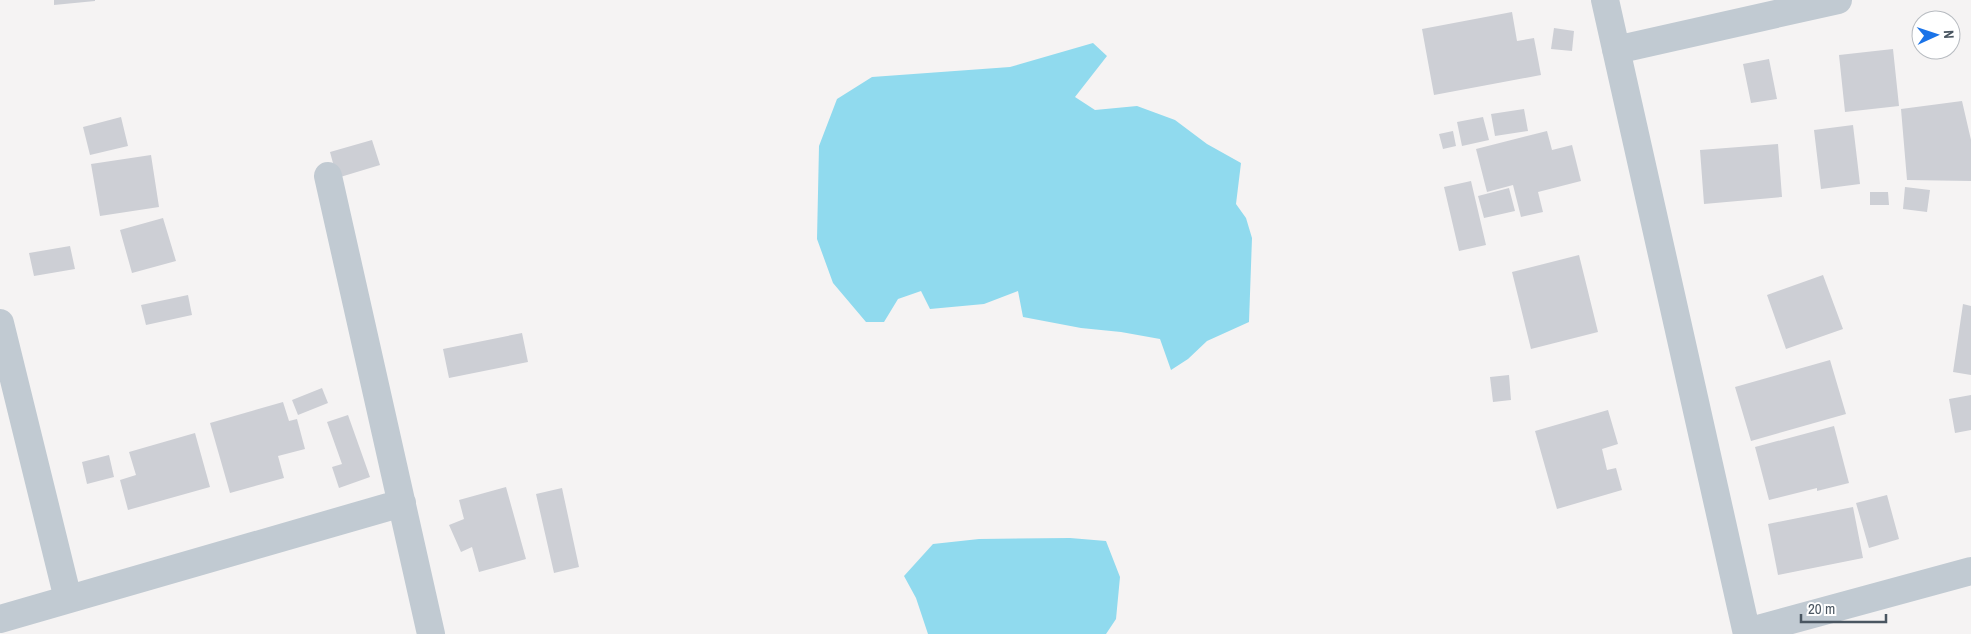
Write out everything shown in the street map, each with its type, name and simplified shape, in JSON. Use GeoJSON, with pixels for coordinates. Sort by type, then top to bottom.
{"type":"FeatureCollection","features":[{"type":"Feature","properties":{"kind":"street"},"geometry":{"type":"LineString","coordinates":[[1604,0],[1747,633],[1971,571]]}},
{"type":"Feature","properties":{"kind":"street"},"geometry":{"type":"LineString","coordinates":[[1616,50],[1838,0]]}},
{"type":"Feature","properties":{"kind":"street"},"geometry":{"type":"LineString","coordinates":[[328,176],[431,634]]}},
{"type":"Feature","properties":{"kind":"street"},"geometry":{"type":"LineString","coordinates":[[0,323],[68,599]]}},
{"type":"Feature","properties":{"kind":"street"},"geometry":{"type":"LineString","coordinates":[[0,619],[402,503]]}},
{"type":"Feature","properties":{"kind":"water"},"geometry":{"type":"Polygon","coordinates":[[[1093,43],[1107,56],[1075,97],[1095,110],[1137,106],[1175,120],[1207,144],[1241,163],[1236,204],[1246,218],[1252,238],[1249,322],[1207,341],[1188,359],[1171,370],[1160,339],[1121,332],[1081,328],[1023,317],[1018,291],[984,304],[930,309],[921,291],[898,299],[884,322],[866,322],[833,283],[817,239],[819,146],[837,99],[872,77],[1010,67],[1093,43]]]}},
{"type":"Feature","properties":{"kind":"water"},"geometry":{"type":"Polygon","coordinates":[[[1070,538],[1106,541],[1120,577],[1116,619],[1106,634],[928,634],[916,598],[904,576],[933,544],[979,539],[1070,538]]]}},
{"type":"Feature","properties":{"kind":"building"},"geometry":{"type":"Polygon","coordinates":[[[54,0],[95,0],[95,1],[54,5],[54,0]]]}},
{"type":"Feature","properties":{"kind":"building"},"geometry":{"type":"Polygon","coordinates":[[[1512,12],[1517,41],[1534,38],[1541,75],[1434,95],[1422,29],[1512,12]]]}},
{"type":"Feature","properties":{"kind":"building"},"geometry":{"type":"Polygon","coordinates":[[[1554,28],[1574,31],[1572,51],[1551,49],[1554,28]]]}},
{"type":"Feature","properties":{"kind":"building"},"geometry":{"type":"Polygon","coordinates":[[[1893,49],[1899,106],[1845,112],[1839,55],[1893,49]]]}},
{"type":"Feature","properties":{"kind":"building"},"geometry":{"type":"Polygon","coordinates":[[[1769,59],[1777,99],[1751,103],[1743,64],[1769,59]]]}},
{"type":"Feature","properties":{"kind":"building"},"geometry":{"type":"Polygon","coordinates":[[[1962,101],[1971,140],[1971,181],[1907,180],[1901,109],[1962,101]]]}},
{"type":"Feature","properties":{"kind":"building"},"geometry":{"type":"Polygon","coordinates":[[[1524,109],[1528,131],[1495,136],[1491,114],[1524,109]]]}},
{"type":"Feature","properties":{"kind":"building"},"geometry":{"type":"Polygon","coordinates":[[[121,117],[128,146],[90,155],[83,127],[121,117]]]}},
{"type":"Feature","properties":{"kind":"building"},"geometry":{"type":"Polygon","coordinates":[[[1483,117],[1489,140],[1462,146],[1457,122],[1483,117]]]}},
{"type":"Feature","properties":{"kind":"building"},"geometry":{"type":"Polygon","coordinates":[[[1853,125],[1860,184],[1821,189],[1814,130],[1853,125]]]}},
{"type":"Feature","properties":{"kind":"building"},"geometry":{"type":"Polygon","coordinates":[[[1453,131],[1456,146],[1443,149],[1439,134],[1453,131]]]}},
{"type":"Feature","properties":{"kind":"building"},"geometry":{"type":"Polygon","coordinates":[[[1547,131],[1552,150],[1572,145],[1581,181],[1538,192],[1543,212],[1521,217],[1513,185],[1487,192],[1476,149],[1547,131]]]}},
{"type":"Feature","properties":{"kind":"building"},"geometry":{"type":"Polygon","coordinates":[[[372,140],[380,165],[337,178],[330,152],[372,140]]]}},
{"type":"Feature","properties":{"kind":"building"},"geometry":{"type":"Polygon","coordinates":[[[1778,144],[1782,197],[1704,204],[1700,150],[1778,144]]]}},
{"type":"Feature","properties":{"kind":"building"},"geometry":{"type":"Polygon","coordinates":[[[151,155],[159,207],[100,216],[91,164],[151,155]]]}},
{"type":"Feature","properties":{"kind":"building"},"geometry":{"type":"Polygon","coordinates":[[[1471,181],[1486,245],[1459,251],[1444,187],[1471,181]]]}},
{"type":"Feature","properties":{"kind":"building"},"geometry":{"type":"Polygon","coordinates":[[[1905,187],[1930,190],[1927,212],[1903,209],[1905,187]]]}},
{"type":"Feature","properties":{"kind":"building"},"geometry":{"type":"Polygon","coordinates":[[[1509,188],[1515,211],[1484,218],[1478,196],[1509,188]]]}},
{"type":"Feature","properties":{"kind":"building"},"geometry":{"type":"Polygon","coordinates":[[[1870,192],[1888,192],[1889,205],[1870,205],[1870,192]]]}},
{"type":"Feature","properties":{"kind":"building"},"geometry":{"type":"Polygon","coordinates":[[[163,218],[176,261],[132,273],[120,230],[163,218]]]}},
{"type":"Feature","properties":{"kind":"building"},"geometry":{"type":"Polygon","coordinates":[[[70,246],[75,269],[34,276],[29,253],[70,246]]]}},
{"type":"Feature","properties":{"kind":"building"},"geometry":{"type":"Polygon","coordinates":[[[1579,255],[1598,332],[1531,349],[1512,272],[1579,255]]]}},
{"type":"Feature","properties":{"kind":"building"},"geometry":{"type":"Polygon","coordinates":[[[1823,275],[1843,329],[1786,349],[1767,295],[1823,275]]]}},
{"type":"Feature","properties":{"kind":"building"},"geometry":{"type":"Polygon","coordinates":[[[188,295],[192,315],[146,325],[141,305],[188,295]]]}},
{"type":"Feature","properties":{"kind":"building"},"geometry":{"type":"Polygon","coordinates":[[[1963,304],[1971,306],[1971,375],[1953,372],[1963,304]]]}},
{"type":"Feature","properties":{"kind":"building"},"geometry":{"type":"Polygon","coordinates":[[[522,333],[528,362],[449,378],[443,349],[522,333]]]}},
{"type":"Feature","properties":{"kind":"building"},"geometry":{"type":"Polygon","coordinates":[[[1830,360],[1846,414],[1751,441],[1735,387],[1830,360]]]}},
{"type":"Feature","properties":{"kind":"building"},"geometry":{"type":"Polygon","coordinates":[[[1509,375],[1511,400],[1493,402],[1490,377],[1509,375]]]}},
{"type":"Feature","properties":{"kind":"building"},"geometry":{"type":"Polygon","coordinates":[[[322,388],[328,403],[298,415],[292,400],[322,388]]]}},
{"type":"Feature","properties":{"kind":"building"},"geometry":{"type":"Polygon","coordinates":[[[1971,395],[1971,430],[1955,433],[1949,399],[1971,395]]]}},
{"type":"Feature","properties":{"kind":"building"},"geometry":{"type":"Polygon","coordinates":[[[283,402],[289,421],[297,419],[305,449],[278,456],[284,478],[230,493],[210,423],[283,402]]]}},
{"type":"Feature","properties":{"kind":"building"},"geometry":{"type":"Polygon","coordinates":[[[1608,410],[1618,444],[1602,449],[1607,470],[1616,468],[1622,490],[1557,509],[1535,431],[1608,410]]]}},
{"type":"Feature","properties":{"kind":"building"},"geometry":{"type":"Polygon","coordinates":[[[348,415],[370,477],[339,488],[332,467],[342,464],[327,422],[348,415]]]}},
{"type":"Feature","properties":{"kind":"building"},"geometry":{"type":"Polygon","coordinates":[[[1834,426],[1849,483],[1817,491],[1817,488],[1769,500],[1755,447],[1834,426]]]}},
{"type":"Feature","properties":{"kind":"building"},"geometry":{"type":"Polygon","coordinates":[[[195,433],[210,487],[128,510],[120,480],[136,475],[129,452],[195,433]]]}},
{"type":"Feature","properties":{"kind":"building"},"geometry":{"type":"Polygon","coordinates":[[[109,455],[114,477],[87,484],[82,462],[109,455]]]}},
{"type":"Feature","properties":{"kind":"building"},"geometry":{"type":"Polygon","coordinates":[[[506,487],[526,559],[479,572],[472,547],[461,552],[449,525],[464,519],[459,500],[506,487]]]}},
{"type":"Feature","properties":{"kind":"building"},"geometry":{"type":"Polygon","coordinates":[[[562,488],[579,567],[554,573],[536,494],[562,488]]]}},
{"type":"Feature","properties":{"kind":"building"},"geometry":{"type":"Polygon","coordinates":[[[1887,495],[1899,539],[1869,548],[1856,503],[1887,495]]]}},
{"type":"Feature","properties":{"kind":"building"},"geometry":{"type":"Polygon","coordinates":[[[1853,507],[1863,558],[1778,575],[1768,524],[1853,507]]]}}]}
